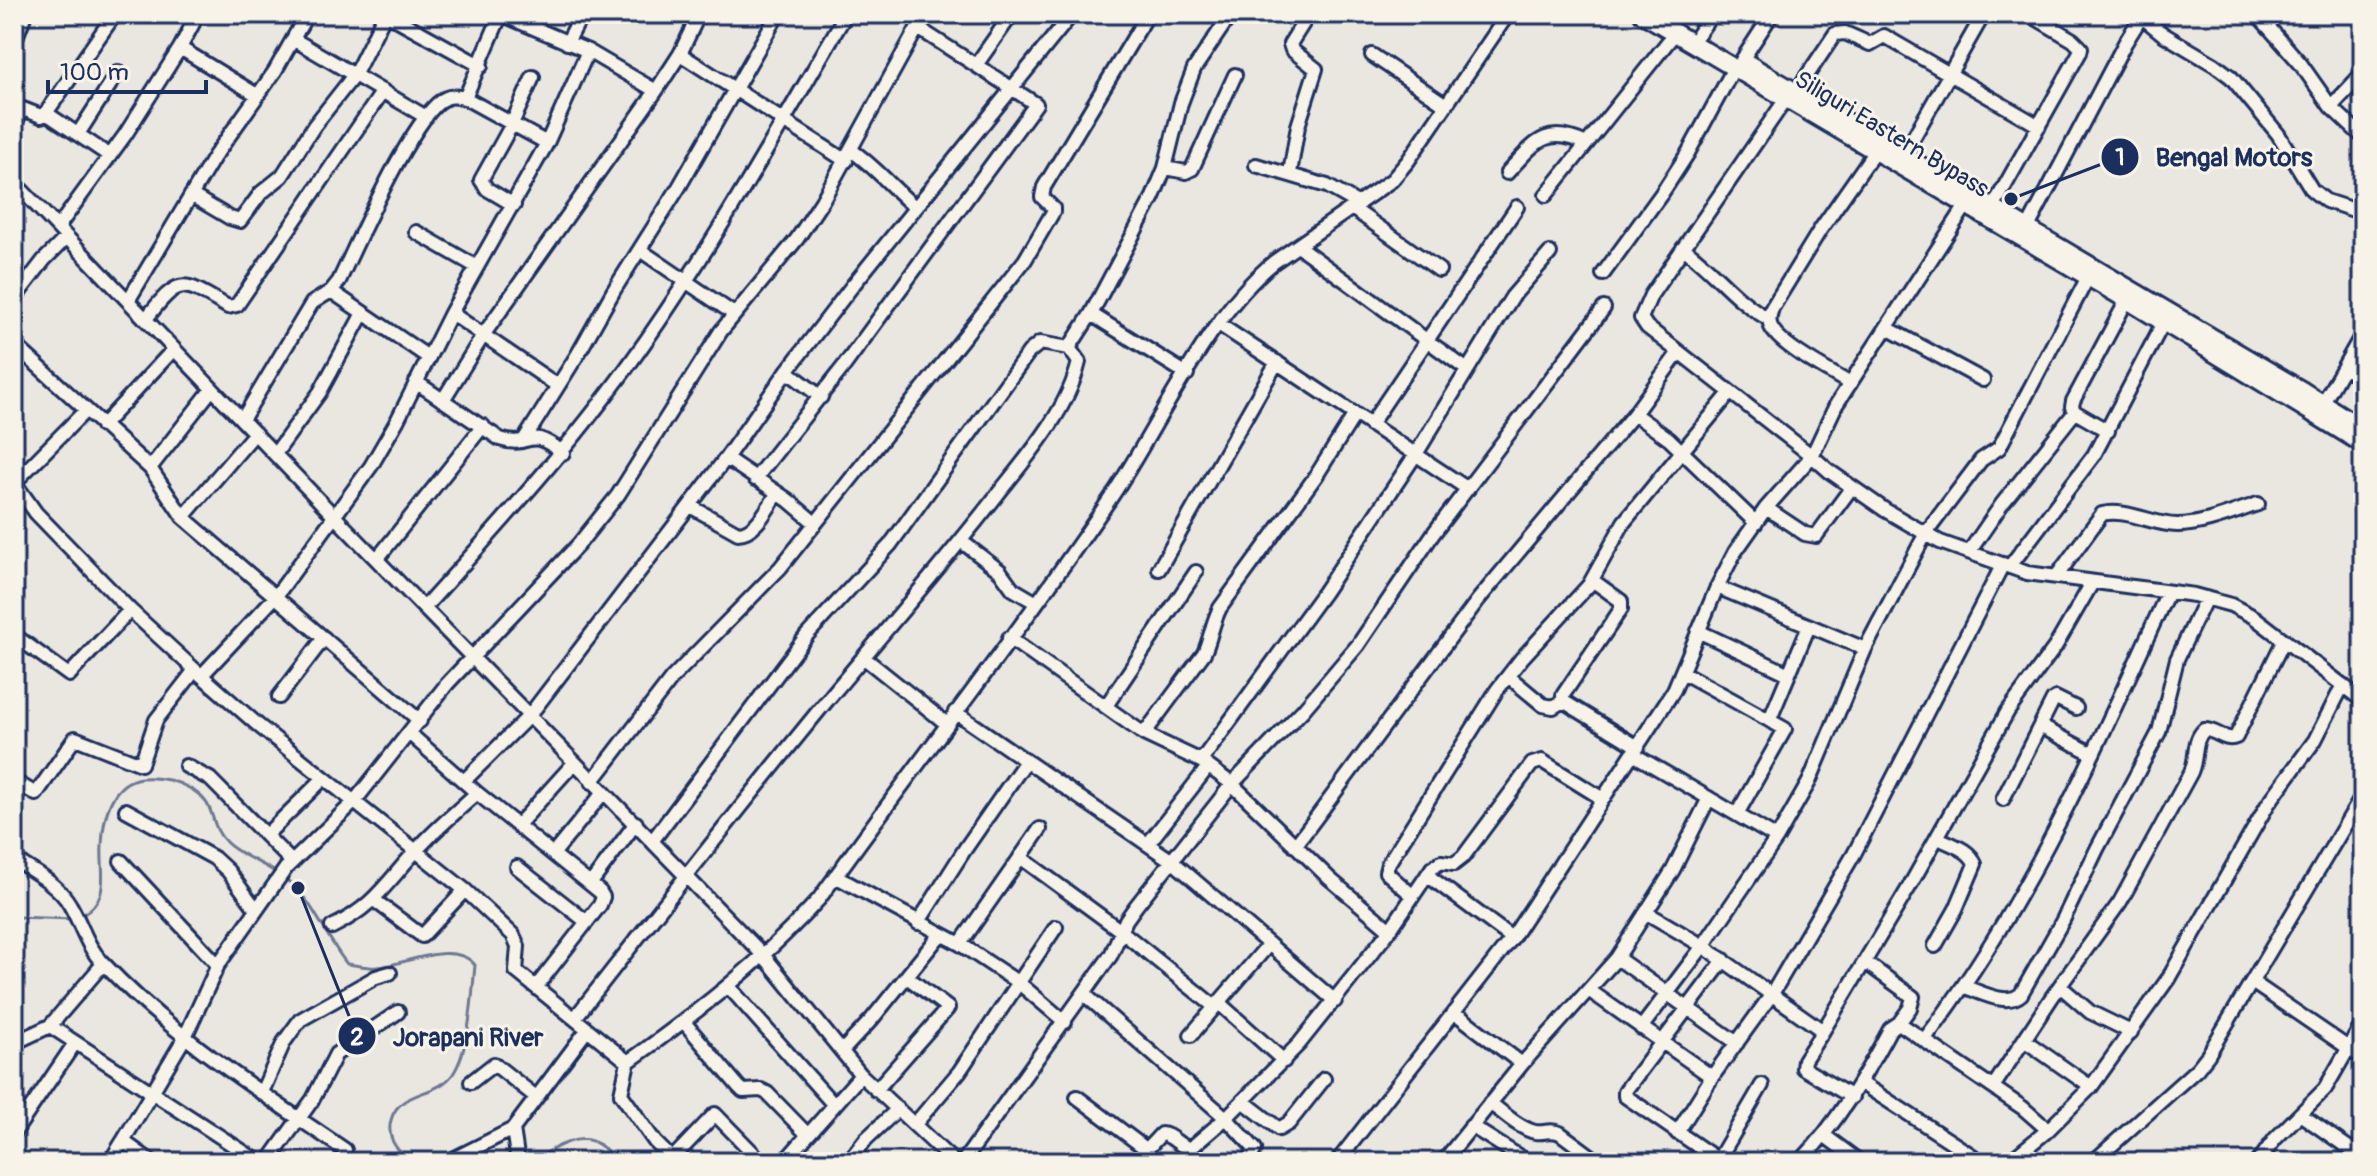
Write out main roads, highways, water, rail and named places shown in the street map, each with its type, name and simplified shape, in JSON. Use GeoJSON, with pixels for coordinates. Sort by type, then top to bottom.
{"type":"FeatureCollection","features":[{"type":"Feature","properties":{"kind":"main road","name":"Siliguri Eastern Bypass"},"geometry":{"type":"LineString","coordinates":[[1643,14],[1904,154],[1970,200],[1993,207],[2088,277],[2163,323],[2319,409],[2363,429]]}},
{"type":"Feature","properties":{"kind":"main road","name":"Siliguri Eastern Bypass"},"geometry":{"type":"LineString","coordinates":[[1665,14],[1738,64]]}},
{"type":"Feature","properties":{"kind":"main road","name":"Siliguri Eastern Bypass"},"geometry":{"type":"LineString","coordinates":[[1791,95],[1875,151],[1970,200],[2319,409],[2363,444]]}},
{"type":"Feature","properties":{"kind":"waterway"},"geometry":{"type":"LineString","coordinates":[[81,916],[91,909],[101,893],[103,834],[111,802],[123,786],[142,778],[172,781],[198,794],[209,807],[216,828],[226,842],[278,874]]}},
{"type":"Feature","properties":{"kind":"waterway"},"geometry":{"type":"LineString","coordinates":[[284,878],[303,896],[347,964],[378,967],[428,956],[455,954],[475,965],[467,1036],[459,1063],[453,1074],[438,1087],[402,1103],[391,1120],[391,1138],[409,1162]]}},
{"type":"Feature","properties":{"kind":"waterway"},"geometry":{"type":"LineString","coordinates":[[14,917],[74,919]]}},
{"type":"Feature","properties":{"kind":"waterway"},"geometry":{"type":"LineString","coordinates":[[530,1162],[576,1140],[596,1143],[615,1162]]}},
{"type":"Feature","properties":{"kind":"place","name":"Bengal Motors"},"geometry":{"type":"Point","coordinates":[2011,199]}},
{"type":"Feature","properties":{"kind":"place","name":"Jorapani River"},"geometry":{"type":"Point","coordinates":[298,888]}}]}
